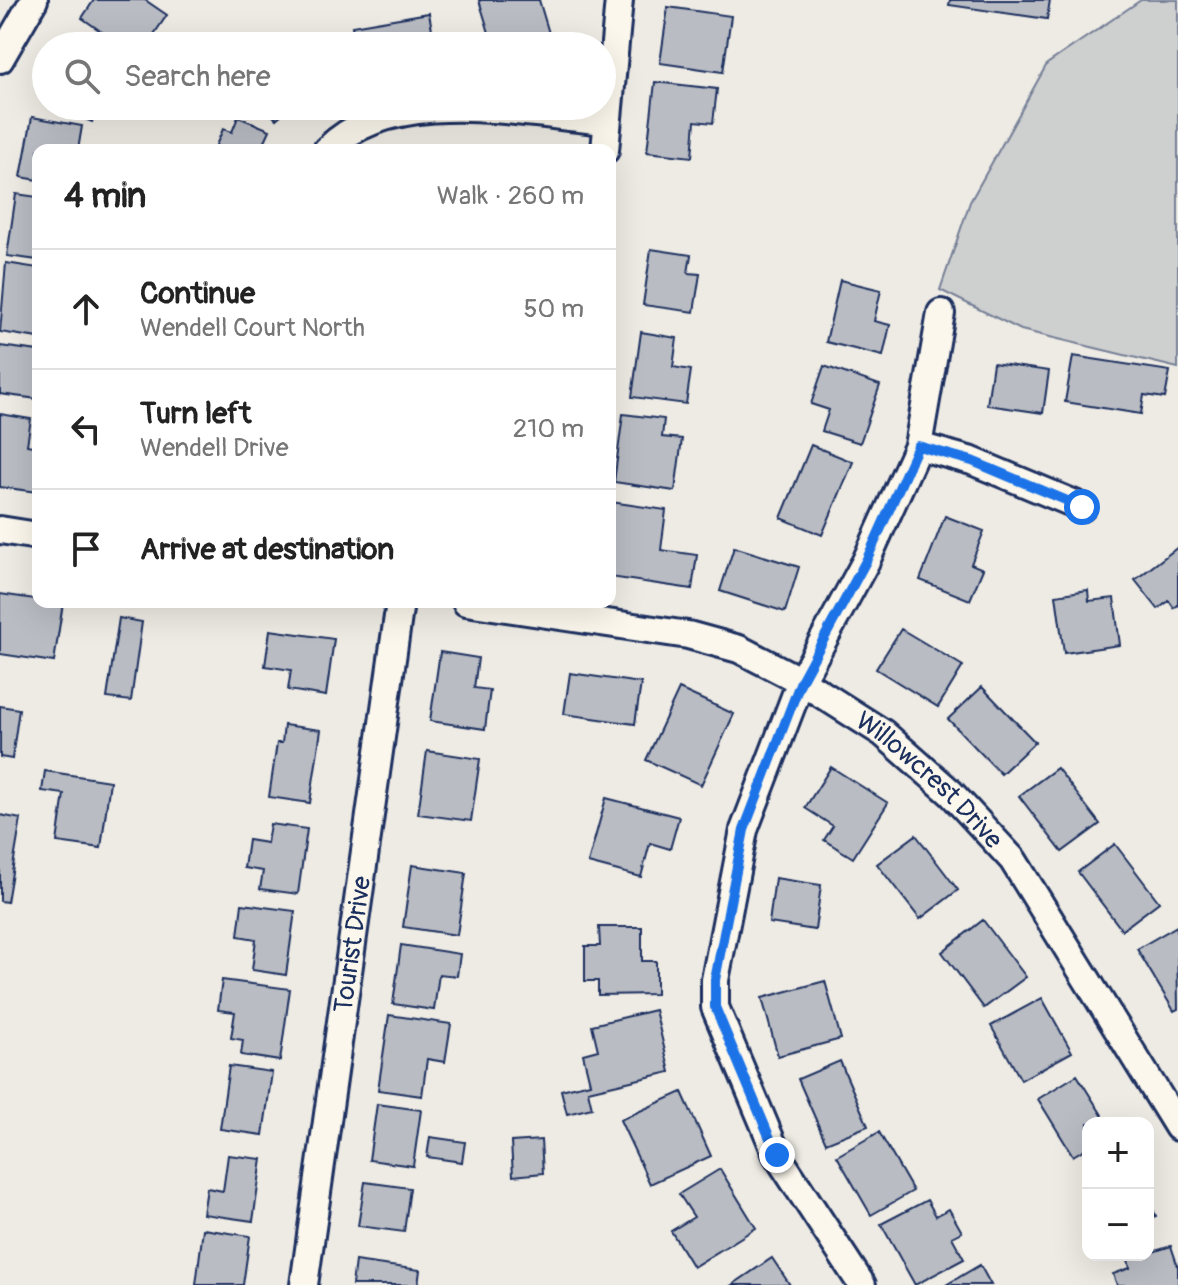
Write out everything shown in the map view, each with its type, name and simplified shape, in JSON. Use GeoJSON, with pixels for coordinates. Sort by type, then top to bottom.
{"type":"FeatureCollection","features":[{"type":"Feature","properties":{"kind":"street"},"geometry":{"type":"LineString","coordinates":[[0,59],[34,0]]}},
{"type":"Feature","properties":{"kind":"street"},"geometry":{"type":"LineString","coordinates":[[616,32],[619,0]]}},
{"type":"Feature","properties":{"kind":"street"},"geometry":{"type":"LineString","coordinates":[[335,144],[370,120]]}},
{"type":"Feature","properties":{"kind":"street"},"geometry":{"type":"LineString","coordinates":[[592,120],[607,121],[605,144]]}},
{"type":"Feature","properties":{"kind":"street"},"geometry":{"type":"LineString","coordinates":[[862,1285],[777,1155],[715,1007],[715,980],[744,830],[801,681],[866,561],[918,446],[941,313]]}},
{"type":"Feature","properties":{"kind":"street"},"geometry":{"type":"LineString","coordinates":[[918,446],[972,461],[1082,507]]}},
{"type":"Feature","properties":{"kind":"street"},"geometry":{"type":"LineString","coordinates":[[0,530],[32,535]]}},
{"type":"Feature","properties":{"kind":"street","name":"Tourist Drive"},"geometry":{"type":"LineString","coordinates":[[304,1285],[399,608]]}},
{"type":"Feature","properties":{"kind":"street","name":"Willowcrest Drive"},"geometry":{"type":"LineString","coordinates":[[547,608],[688,635],[739,649],[801,681],[883,733],[951,793],[1013,860],[1178,1127]]}},
{"type":"Feature","properties":{"kind":"shaded area"},"geometry":{"type":"Polygon","coordinates":[[[1141,0],[1178,0],[1178,368],[1021,330],[940,290],[970,202],[1047,64],[1141,0]]]}},
{"type":"Feature","properties":{"kind":"building"},"geometry":{"type":"Polygon","coordinates":[[[94,0],[145,0],[167,15],[155,32],[102,32],[82,18],[94,0]]]}},
{"type":"Feature","properties":{"kind":"building"},"geometry":{"type":"Polygon","coordinates":[[[479,0],[539,0],[549,32],[489,32],[479,0]]]}},
{"type":"Feature","properties":{"kind":"building"},"geometry":{"type":"Polygon","coordinates":[[[950,0],[1050,0],[1047,19],[949,5],[950,0]]]}},
{"type":"Feature","properties":{"kind":"building"},"geometry":{"type":"Polygon","coordinates":[[[668,7],[731,16],[723,72],[660,63],[668,7]]]}},
{"type":"Feature","properties":{"kind":"building"},"geometry":{"type":"Polygon","coordinates":[[[429,13],[432,32],[353,32],[352,26],[429,13]]]}},
{"type":"Feature","properties":{"kind":"building"},"geometry":{"type":"Polygon","coordinates":[[[655,82],[717,89],[713,123],[695,121],[692,157],[647,152],[655,82]]]}},
{"type":"Feature","properties":{"kind":"building"},"geometry":{"type":"Polygon","coordinates":[[[32,117],[32,120],[82,126],[79,144],[32,144],[32,179],[21,177],[32,117]]]}},
{"type":"Feature","properties":{"kind":"building"},"geometry":{"type":"Polygon","coordinates":[[[237,120],[245,120],[270,130],[264,144],[217,144],[223,129],[232,132],[237,120]]]}},
{"type":"Feature","properties":{"kind":"building"},"geometry":{"type":"Polygon","coordinates":[[[16,194],[32,196],[32,259],[7,256],[16,194]]]}},
{"type":"Feature","properties":{"kind":"building"},"geometry":{"type":"Polygon","coordinates":[[[651,249],[691,255],[688,273],[700,274],[694,312],[643,305],[651,249]]]}},
{"type":"Feature","properties":{"kind":"building"},"geometry":{"type":"Polygon","coordinates":[[[6,263],[32,267],[32,337],[0,332],[6,263]]]}},
{"type":"Feature","properties":{"kind":"building"},"geometry":{"type":"Polygon","coordinates":[[[840,280],[881,290],[874,321],[890,325],[883,356],[826,342],[840,280]]]}},
{"type":"Feature","properties":{"kind":"building"},"geometry":{"type":"Polygon","coordinates":[[[641,332],[677,338],[673,367],[691,370],[686,404],[632,397],[641,332]]]}},
{"type":"Feature","properties":{"kind":"building"},"geometry":{"type":"Polygon","coordinates":[[[0,346],[32,350],[32,398],[0,394],[0,346]]]}},
{"type":"Feature","properties":{"kind":"building"},"geometry":{"type":"Polygon","coordinates":[[[1073,356],[1170,371],[1165,398],[1144,395],[1141,414],[1065,402],[1073,356]]]}},
{"type":"Feature","properties":{"kind":"building"},"geometry":{"type":"Polygon","coordinates":[[[993,363],[1049,371],[1043,413],[987,405],[993,363]]]}},
{"type":"Feature","properties":{"kind":"building"},"geometry":{"type":"Polygon","coordinates":[[[824,366],[880,385],[860,443],[822,431],[829,410],[811,404],[824,366]]]}},
{"type":"Feature","properties":{"kind":"building"},"geometry":{"type":"Polygon","coordinates":[[[0,414],[31,419],[27,445],[32,446],[32,491],[0,487],[0,414]]]}},
{"type":"Feature","properties":{"kind":"building"},"geometry":{"type":"Polygon","coordinates":[[[623,414],[664,419],[662,437],[682,439],[675,491],[616,482],[623,414]]]}},
{"type":"Feature","properties":{"kind":"building"},"geometry":{"type":"Polygon","coordinates":[[[811,445],[853,462],[822,535],[781,518],[811,445]]]}},
{"type":"Feature","properties":{"kind":"building"},"geometry":{"type":"Polygon","coordinates":[[[616,503],[666,510],[661,550],[697,555],[692,589],[616,578],[616,503]]]}},
{"type":"Feature","properties":{"kind":"building"},"geometry":{"type":"Polygon","coordinates":[[[945,516],[984,531],[971,564],[983,569],[970,600],[920,580],[945,516]]]}},
{"type":"Feature","properties":{"kind":"building"},"geometry":{"type":"Polygon","coordinates":[[[734,547],[799,567],[785,612],[720,591],[734,547]]]}},
{"type":"Feature","properties":{"kind":"building"},"geometry":{"type":"Polygon","coordinates":[[[1178,547],[1178,605],[1174,608],[1169,601],[1158,609],[1135,580],[1178,547]]]}},
{"type":"Feature","properties":{"kind":"building"},"geometry":{"type":"Polygon","coordinates":[[[1088,590],[1089,601],[1114,598],[1120,645],[1064,653],[1056,595],[1088,590]]]}},
{"type":"Feature","properties":{"kind":"building"},"geometry":{"type":"Polygon","coordinates":[[[0,594],[32,599],[32,608],[62,608],[54,662],[0,654],[0,594]]]}},
{"type":"Feature","properties":{"kind":"building"},"geometry":{"type":"Polygon","coordinates":[[[119,618],[142,622],[131,701],[107,698],[119,618]]]}},
{"type":"Feature","properties":{"kind":"building"},"geometry":{"type":"Polygon","coordinates":[[[901,629],[963,666],[938,707],[876,669],[901,629]]]}},
{"type":"Feature","properties":{"kind":"building"},"geometry":{"type":"Polygon","coordinates":[[[270,630],[334,639],[326,696],[288,690],[291,670],[265,666],[270,630]]]}},
{"type":"Feature","properties":{"kind":"building"},"geometry":{"type":"Polygon","coordinates":[[[440,652],[478,658],[474,688],[490,690],[485,729],[430,721],[440,652]]]}},
{"type":"Feature","properties":{"kind":"building"},"geometry":{"type":"Polygon","coordinates":[[[570,673],[641,683],[635,724],[564,714],[570,673]]]}},
{"type":"Feature","properties":{"kind":"building"},"geometry":{"type":"Polygon","coordinates":[[[982,687],[1035,742],[1001,774],[948,719],[982,687]]]}},
{"type":"Feature","properties":{"kind":"building"},"geometry":{"type":"Polygon","coordinates":[[[679,689],[734,714],[701,785],[646,760],[679,689]]]}},
{"type":"Feature","properties":{"kind":"building"},"geometry":{"type":"Polygon","coordinates":[[[0,706],[19,709],[12,759],[0,757],[0,706]]]}},
{"type":"Feature","properties":{"kind":"building"},"geometry":{"type":"Polygon","coordinates":[[[284,725],[321,730],[310,803],[269,797],[277,743],[282,743],[284,725]]]}},
{"type":"Feature","properties":{"kind":"building"},"geometry":{"type":"Polygon","coordinates":[[[427,751],[480,759],[471,821],[418,814],[427,751]]]}},
{"type":"Feature","properties":{"kind":"building"},"geometry":{"type":"Polygon","coordinates":[[[831,767],[888,803],[853,858],[824,840],[833,826],[805,808],[831,767]]]}},
{"type":"Feature","properties":{"kind":"building"},"geometry":{"type":"Polygon","coordinates":[[[1057,768],[1100,824],[1062,852],[1019,796],[1057,768]]]}},
{"type":"Feature","properties":{"kind":"building"},"geometry":{"type":"Polygon","coordinates":[[[45,771],[110,781],[101,848],[57,842],[64,794],[42,791],[45,771]]]}},
{"type":"Feature","properties":{"kind":"building"},"geometry":{"type":"Polygon","coordinates":[[[606,798],[679,817],[670,849],[650,843],[641,877],[588,863],[606,798]]]}},
{"type":"Feature","properties":{"kind":"building"},"geometry":{"type":"Polygon","coordinates":[[[0,815],[21,819],[7,902],[0,901],[0,815]]]}},
{"type":"Feature","properties":{"kind":"building"},"geometry":{"type":"Polygon","coordinates":[[[270,824],[307,829],[298,894],[260,889],[263,871],[244,868],[248,840],[267,843],[270,824]]]}},
{"type":"Feature","properties":{"kind":"building"},"geometry":{"type":"Polygon","coordinates":[[[916,835],[958,890],[920,919],[877,864],[916,835]]]}},
{"type":"Feature","properties":{"kind":"building"},"geometry":{"type":"Polygon","coordinates":[[[1115,844],[1159,902],[1122,930],[1078,872],[1115,844]]]}},
{"type":"Feature","properties":{"kind":"building"},"geometry":{"type":"Polygon","coordinates":[[[412,865],[466,873],[457,935],[403,927],[412,865]]]}},
{"type":"Feature","properties":{"kind":"building"},"geometry":{"type":"Polygon","coordinates":[[[775,878],[821,885],[815,930],[769,923],[775,878]]]}},
{"type":"Feature","properties":{"kind":"building"},"geometry":{"type":"Polygon","coordinates":[[[242,904],[295,911],[286,975],[252,970],[256,939],[238,936],[242,904]]]}},
{"type":"Feature","properties":{"kind":"building"},"geometry":{"type":"Polygon","coordinates":[[[983,920],[1026,977],[984,1008],[942,952],[983,920]]]}},
{"type":"Feature","properties":{"kind":"building"},"geometry":{"type":"Polygon","coordinates":[[[1177,926],[1178,1009],[1174,1011],[1137,949],[1177,926]]]}},
{"type":"Feature","properties":{"kind":"building"},"geometry":{"type":"Polygon","coordinates":[[[599,927],[642,927],[642,961],[656,961],[656,994],[598,995],[598,981],[585,981],[585,946],[600,946],[599,927]]]}},
{"type":"Feature","properties":{"kind":"building"},"geometry":{"type":"Polygon","coordinates":[[[401,945],[460,954],[457,976],[439,974],[434,1010],[393,1004],[401,945]]]}},
{"type":"Feature","properties":{"kind":"building"},"geometry":{"type":"Polygon","coordinates":[[[222,980],[290,989],[280,1061],[241,1055],[243,1040],[231,1038],[235,1012],[218,1010],[222,980]]]}},
{"type":"Feature","properties":{"kind":"building"},"geometry":{"type":"Polygon","coordinates":[[[825,981],[841,1039],[778,1056],[762,998],[825,981]]]}},
{"type":"Feature","properties":{"kind":"building"},"geometry":{"type":"Polygon","coordinates":[[[1042,998],[1072,1052],[1021,1080],[991,1026],[1042,998]]]}},
{"type":"Feature","properties":{"kind":"building"},"geometry":{"type":"Polygon","coordinates":[[[655,1010],[670,1072],[588,1091],[592,1108],[567,1114],[561,1090],[590,1083],[583,1054],[598,1050],[592,1025],[655,1010]]]}},
{"type":"Feature","properties":{"kind":"building"},"geometry":{"type":"Polygon","coordinates":[[[389,1015],[451,1024],[445,1062],[427,1059],[422,1096],[378,1090],[389,1015]]]}},
{"type":"Feature","properties":{"kind":"building"},"geometry":{"type":"Polygon","coordinates":[[[840,1061],[868,1126],[826,1143],[798,1079],[840,1061]]]}},
{"type":"Feature","properties":{"kind":"building"},"geometry":{"type":"Polygon","coordinates":[[[229,1066],[272,1072],[263,1135],[220,1129],[229,1066]]]}},
{"type":"Feature","properties":{"kind":"building"},"geometry":{"type":"Polygon","coordinates":[[[1077,1075],[1103,1117],[1082,1117],[1082,1151],[1073,1156],[1038,1099],[1077,1075]]]}},
{"type":"Feature","properties":{"kind":"building"},"geometry":{"type":"Polygon","coordinates":[[[682,1092],[711,1156],[650,1184],[620,1120],[682,1092]]]}},
{"type":"Feature","properties":{"kind":"building"},"geometry":{"type":"Polygon","coordinates":[[[377,1104],[421,1110],[413,1166],[369,1160],[377,1104]]]}},
{"type":"Feature","properties":{"kind":"building"},"geometry":{"type":"Polygon","coordinates":[[[879,1132],[913,1191],[871,1215],[837,1156],[879,1132]]]}},
{"type":"Feature","properties":{"kind":"building"},"geometry":{"type":"Polygon","coordinates":[[[430,1137],[465,1142],[462,1162],[427,1157],[430,1137]]]}},
{"type":"Feature","properties":{"kind":"building"},"geometry":{"type":"Polygon","coordinates":[[[541,1140],[543,1173],[513,1176],[511,1142],[541,1140]]]}},
{"type":"Feature","properties":{"kind":"building"},"geometry":{"type":"Polygon","coordinates":[[[228,1155],[262,1159],[253,1221],[203,1214],[207,1188],[223,1191],[228,1155]]]}},
{"type":"Feature","properties":{"kind":"building"},"geometry":{"type":"Polygon","coordinates":[[[720,1169],[756,1228],[693,1267],[671,1231],[694,1217],[679,1194],[720,1169]]]}},
{"type":"Feature","properties":{"kind":"building"},"geometry":{"type":"Polygon","coordinates":[[[365,1182],[410,1188],[404,1232],[358,1226],[365,1182]]]}},
{"type":"Feature","properties":{"kind":"building"},"geometry":{"type":"Polygon","coordinates":[[[927,1200],[936,1216],[949,1209],[962,1232],[952,1237],[964,1259],[915,1285],[881,1224],[927,1200]]]}},
{"type":"Feature","properties":{"kind":"building"},"geometry":{"type":"Polygon","coordinates":[[[203,1229],[250,1236],[243,1285],[196,1285],[203,1229]]]}},
{"type":"Feature","properties":{"kind":"building"},"geometry":{"type":"Polygon","coordinates":[[[1171,1246],[1178,1267],[1178,1285],[1117,1285],[1113,1274],[1130,1268],[1128,1261],[1154,1261],[1154,1252],[1171,1246]]]}},
{"type":"Feature","properties":{"kind":"building"},"geometry":{"type":"Polygon","coordinates":[[[772,1258],[790,1285],[732,1285],[772,1258]]]}},
{"type":"Feature","properties":{"kind":"building"},"geometry":{"type":"Polygon","coordinates":[[[355,1261],[420,1270],[418,1285],[352,1285],[355,1261]]]}},
{"type":"Feature","properties":{"kind":"building"},"geometry":{"type":"Polygon","coordinates":[[[980,1265],[991,1285],[946,1285],[980,1265]]]}},
{"type":"Feature","properties":{"kind":"route"},"geometry":{"type":"LineString","coordinates":[[777,1155],[715,1007],[715,980],[744,830],[801,681],[866,561],[918,446],[972,461],[1082,507]]}}]}
